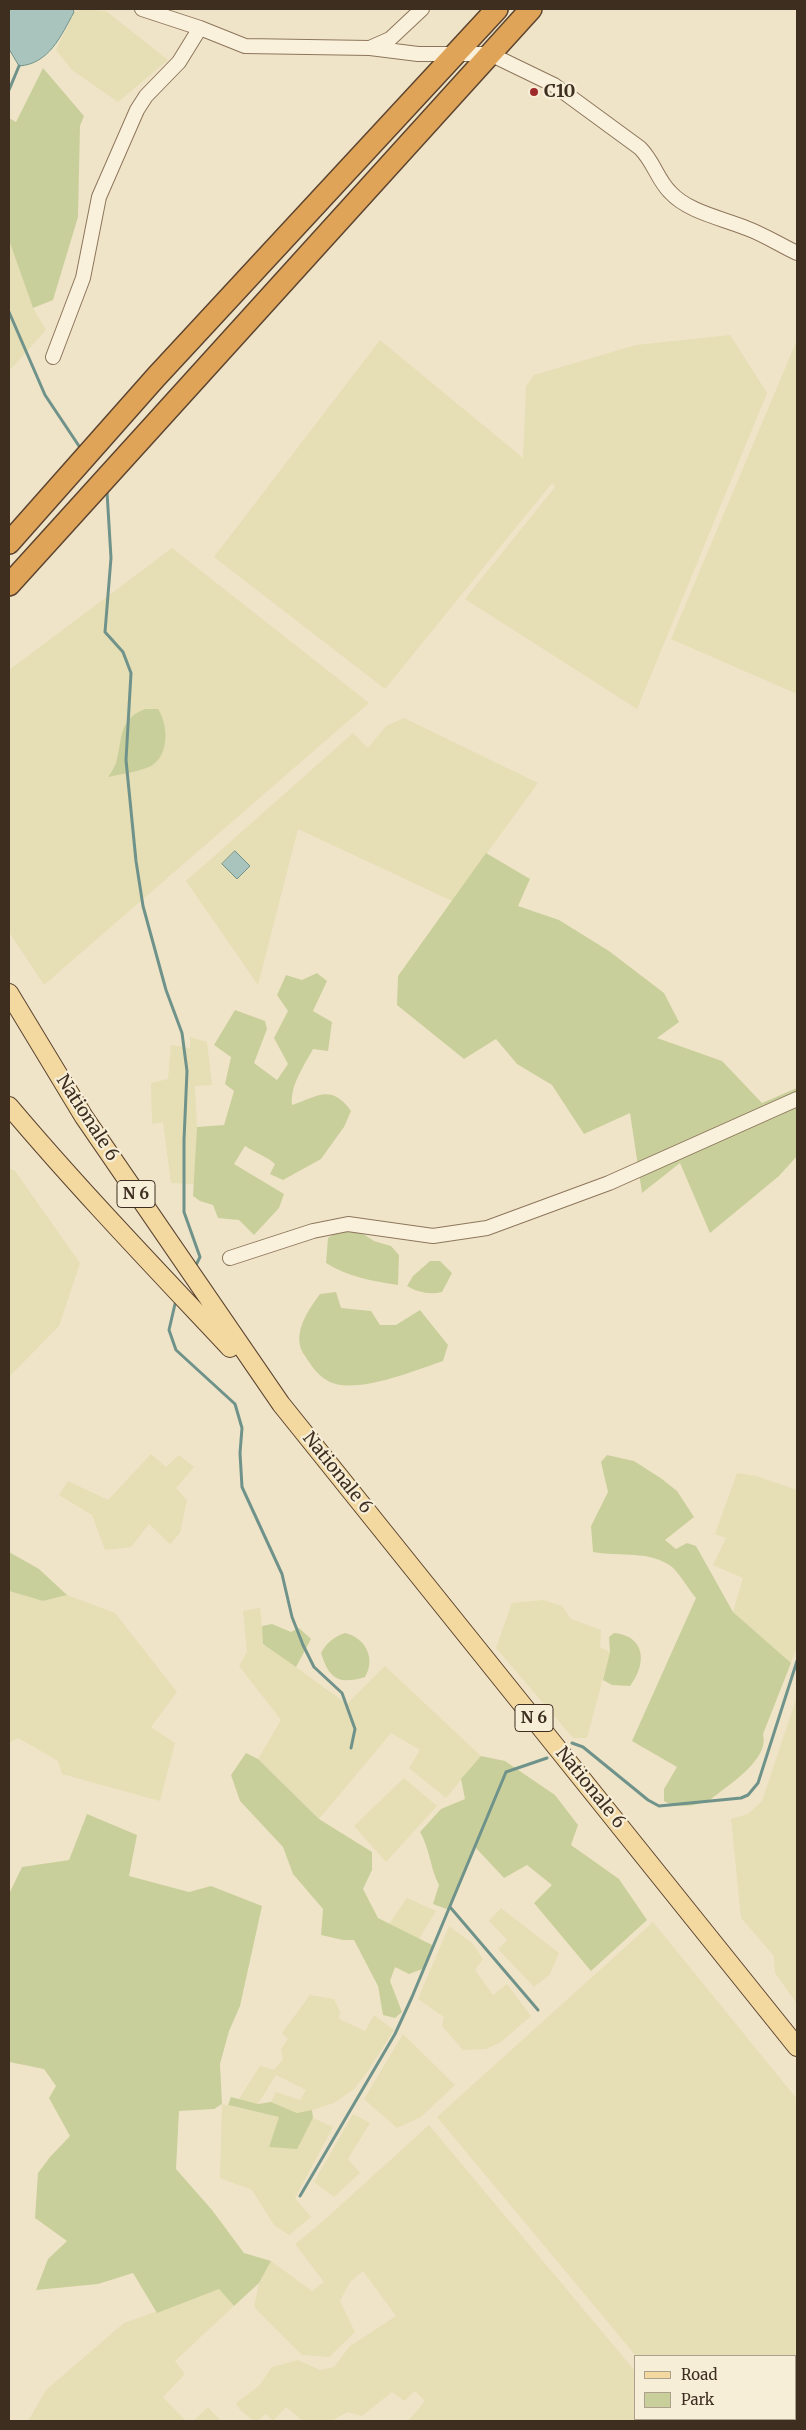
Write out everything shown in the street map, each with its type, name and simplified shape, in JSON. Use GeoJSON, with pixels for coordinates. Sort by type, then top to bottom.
{"type":"FeatureCollection","features":[{"type":"Feature","properties":{"kind":"highway"},"geometry":{"type":"LineString","coordinates":[[9,529],[156,377],[497,9]]}},
{"type":"Feature","properties":{"kind":"highway"},"geometry":{"type":"LineString","coordinates":[[9,585],[531,9]]}},
{"type":"Feature","properties":{"kind":"highway"},"geometry":{"type":"LineString","coordinates":[[9,542],[156,377]]}},
{"type":"Feature","properties":{"kind":"highway"},"geometry":{"type":"LineString","coordinates":[[9,599],[175,400]]}},
{"type":"Feature","properties":{"kind":"main road","name":"Nationale 6"},"geometry":{"type":"LineString","coordinates":[[9,993],[84,1117],[270,1390],[797,2047]]}},
{"type":"Feature","properties":{"kind":"main road","name":"Nationale 6"},"geometry":{"type":"LineString","coordinates":[[9,1106],[63,1170],[270,1390]]}},
{"type":"Feature","properties":{"kind":"street"},"geometry":{"type":"LineString","coordinates":[[142,9],[200,28],[245,46],[370,48],[418,54],[490,54],[554,85],[640,148],[651,158],[659,178],[670,193],[711,216],[746,228],[797,253]]}},
{"type":"Feature","properties":{"kind":"street"},"geometry":{"type":"LineString","coordinates":[[370,48],[390,39],[422,9]]}},
{"type":"Feature","properties":{"kind":"street"},"geometry":{"type":"LineString","coordinates":[[53,358],[83,278],[99,197],[137,110],[146,96],[179,62],[200,28]]}},
{"type":"Feature","properties":{"kind":"street"},"geometry":{"type":"LineString","coordinates":[[230,1258],[313,1231],[348,1224],[434,1236],[487,1228],[609,1184],[797,1099]]}},
{"type":"Feature","properties":{"kind":"shaded area"},"geometry":{"type":"Polygon","coordinates":[[[83,9],[106,11],[168,60],[118,102],[72,70],[56,50],[74,12],[83,9]]]}},
{"type":"Feature","properties":{"kind":"shaded area"},"geometry":{"type":"Polygon","coordinates":[[[9,240],[33,308],[46,330],[9,371],[9,240]]]}},
{"type":"Feature","properties":{"kind":"shaded area"},"geometry":{"type":"Polygon","coordinates":[[[730,335],[767,393],[637,709],[465,599],[555,487],[552,483],[385,689],[214,557],[380,340],[523,458],[526,386],[534,375],[636,345],[730,335]]]}},
{"type":"Feature","properties":{"kind":"shaded area"},"geometry":{"type":"Polygon","coordinates":[[[797,340],[797,694],[671,639],[797,340]]]}},
{"type":"Feature","properties":{"kind":"shaded area"},"geometry":{"type":"Polygon","coordinates":[[[172,548],[369,703],[44,985],[9,932],[9,670],[172,548]]]}},
{"type":"Feature","properties":{"kind":"shaded area"},"geometry":{"type":"Polygon","coordinates":[[[404,718],[538,783],[452,901],[298,829],[258,985],[186,881],[353,733],[368,748],[386,726],[404,718]]]}},
{"type":"Feature","properties":{"kind":"shaded area"},"geometry":{"type":"Polygon","coordinates":[[[190,1037],[207,1042],[212,1085],[195,1086],[197,1127],[194,1184],[171,1183],[163,1122],[152,1124],[151,1083],[168,1079],[171,1045],[190,1048],[190,1037]]]}},
{"type":"Feature","properties":{"kind":"shaded area"},"geometry":{"type":"Polygon","coordinates":[[[9,1168],[15,1171],[80,1263],[59,1326],[9,1377],[9,1168]]]}},
{"type":"Feature","properties":{"kind":"shaded area"},"geometry":{"type":"Polygon","coordinates":[[[151,1454],[166,1467],[179,1455],[194,1467],[176,1488],[187,1500],[180,1533],[170,1544],[149,1524],[131,1547],[105,1550],[92,1515],[59,1495],[68,1481],[108,1500],[151,1454]]]}},
{"type":"Feature","properties":{"kind":"shaded area"},"geometry":{"type":"Polygon","coordinates":[[[737,1473],[756,1476],[797,1490],[797,1646],[791,1663],[733,1612],[743,1578],[713,1565],[726,1538],[715,1534],[737,1473]]]}},
{"type":"Feature","properties":{"kind":"shaded area"},"geometry":{"type":"Polygon","coordinates":[[[9,1591],[43,1601],[67,1595],[115,1613],[177,1692],[151,1727],[175,1743],[160,1801],[62,1774],[58,1761],[18,1738],[9,1743],[9,1591]]]}},
{"type":"Feature","properties":{"kind":"shaded area"},"geometry":{"type":"Polygon","coordinates":[[[543,1600],[562,1606],[571,1619],[601,1630],[600,1647],[610,1652],[587,1738],[573,1738],[496,1648],[512,1603],[543,1600]]]}},
{"type":"Feature","properties":{"kind":"shaded area"},"geometry":{"type":"Polygon","coordinates":[[[260,1608],[264,1644],[347,1704],[385,1666],[481,1756],[446,1798],[409,1768],[420,1750],[391,1733],[319,1819],[258,1759],[281,1720],[239,1666],[247,1652],[243,1611],[260,1608]]]}},
{"type":"Feature","properties":{"kind":"shaded area"},"geometry":{"type":"Polygon","coordinates":[[[797,1696],[797,2004],[775,1973],[774,1956],[741,1918],[731,1819],[748,1814],[762,1801],[797,1696]]]}},
{"type":"Feature","properties":{"kind":"shaded area"},"geometry":{"type":"Polygon","coordinates":[[[404,1778],[437,1806],[386,1862],[354,1826],[404,1778]]]}},
{"type":"Feature","properties":{"kind":"shaded area"},"geometry":{"type":"Polygon","coordinates":[[[407,1898],[436,1911],[419,1939],[389,1924],[407,1898]]]}},
{"type":"Feature","properties":{"kind":"shaded area"},"geometry":{"type":"Polygon","coordinates":[[[501,1908],[559,1953],[550,1974],[534,1987],[498,1949],[507,1940],[489,1921],[501,1908]]]}},
{"type":"Feature","properties":{"kind":"shaded area"},"geometry":{"type":"Polygon","coordinates":[[[653,1922],[797,2099],[797,2370],[796,2355],[635,2355],[437,2117],[653,1922]]]}},
{"type":"Feature","properties":{"kind":"shaded area"},"geometry":{"type":"Polygon","coordinates":[[[449,1926],[472,1943],[483,1959],[475,1970],[493,1995],[507,1984],[531,2016],[501,2042],[486,2049],[463,2050],[442,2026],[444,2017],[418,1999],[449,1926]]]}},
{"type":"Feature","properties":{"kind":"shaded area"},"geometry":{"type":"Polygon","coordinates":[[[310,1995],[334,1999],[340,2012],[339,2019],[365,2031],[374,2015],[394,2030],[354,2089],[334,2103],[297,2113],[271,2102],[276,2092],[300,2100],[306,2090],[276,2075],[258,2104],[239,2099],[260,2066],[274,2070],[283,2059],[281,2049],[288,2039],[282,2033],[310,1995]]]}},
{"type":"Feature","properties":{"kind":"shaded area"},"geometry":{"type":"Polygon","coordinates":[[[403,2034],[455,2085],[421,2117],[397,2128],[364,2099],[403,2034]]]}},
{"type":"Feature","properties":{"kind":"shaded area"},"geometry":{"type":"Polygon","coordinates":[[[222,2104],[279,2117],[269,2147],[297,2148],[313,2118],[333,2127],[295,2198],[311,2217],[289,2235],[274,2225],[252,2190],[220,2178],[222,2104]]]}},
{"type":"Feature","properties":{"kind":"shaded area"},"geometry":{"type":"Polygon","coordinates":[[[353,2114],[370,2123],[348,2159],[360,2173],[334,2197],[314,2182],[353,2114]]]}},
{"type":"Feature","properties":{"kind":"shaded area"},"geometry":{"type":"Polygon","coordinates":[[[429,2125],[634,2370],[634,2420],[673,2421],[408,2421],[425,2401],[415,2391],[404,2401],[392,2392],[362,2416],[348,2412],[331,2421],[303,2421],[286,2407],[273,2421],[266,2414],[257,2421],[254,2421],[240,2410],[236,2403],[259,2386],[272,2367],[298,2360],[320,2370],[334,2367],[350,2346],[396,2316],[363,2271],[350,2282],[340,2301],[355,2332],[329,2357],[302,2355],[254,2307],[259,2283],[271,2261],[312,2291],[324,2282],[295,2244],[429,2125]]]}},
{"type":"Feature","properties":{"kind":"shaded area"},"geometry":{"type":"Polygon","coordinates":[[[219,2289],[234,2306],[175,2361],[185,2374],[163,2397],[186,2421],[28,2421],[46,2390],[124,2323],[219,2289]]]}},
{"type":"Feature","properties":{"kind":"shaded area"},"geometry":{"type":"Polygon","coordinates":[[[796,2396],[797,2421],[745,2421],[796,2420],[796,2396]]]}},
{"type":"Feature","properties":{"kind":"shaded area"},"geometry":{"type":"Polygon","coordinates":[[[208,2407],[221,2421],[193,2421],[208,2407]]]}},
{"type":"Feature","properties":{"kind":"green space"},"geometry":{"type":"Polygon","coordinates":[[[43,68],[84,116],[80,126],[78,217],[53,300],[33,308],[9,240],[9,118],[16,122],[43,68]]]}},
{"type":"Feature","properties":{"kind":"green space"},"geometry":{"type":"Polygon","coordinates":[[[145,709],[158,709],[164,723],[165,739],[162,755],[151,766],[108,777],[116,763],[125,725],[136,714],[145,709]]]}},
{"type":"Feature","properties":{"kind":"green space"},"geometry":{"type":"Polygon","coordinates":[[[486,853],[530,879],[518,906],[559,920],[609,951],[664,993],[679,1022],[657,1038],[722,1061],[762,1103],[797,1088],[797,1156],[779,1176],[710,1233],[680,1163],[642,1193],[630,1113],[584,1134],[552,1085],[517,1064],[496,1039],[464,1059],[397,1005],[398,976],[486,853]]]}},
{"type":"Feature","properties":{"kind":"green space"},"geometry":{"type":"Polygon","coordinates":[[[317,973],[327,981],[313,1011],[332,1022],[328,1051],[313,1049],[295,1083],[292,1105],[323,1094],[337,1097],[351,1111],[344,1127],[321,1159],[283,1180],[270,1174],[275,1164],[245,1146],[234,1164],[284,1194],[279,1208],[254,1235],[239,1220],[218,1218],[213,1205],[200,1201],[193,1196],[197,1127],[224,1125],[234,1091],[225,1084],[231,1057],[214,1045],[235,1010],[265,1021],[267,1029],[254,1063],[277,1080],[288,1064],[274,1038],[288,1011],[277,995],[286,975],[302,980],[317,973]]]}},
{"type":"Feature","properties":{"kind":"green space"},"geometry":{"type":"Polygon","coordinates":[[[348,1224],[374,1241],[391,1246],[399,1255],[398,1285],[352,1275],[326,1263],[328,1238],[348,1224]]]}},
{"type":"Feature","properties":{"kind":"green space"},"geometry":{"type":"Polygon","coordinates":[[[430,1261],[440,1261],[452,1273],[442,1292],[424,1292],[407,1286],[413,1276],[430,1261]]]}},
{"type":"Feature","properties":{"kind":"green space"},"geometry":{"type":"Polygon","coordinates":[[[336,1292],[341,1308],[371,1311],[380,1325],[396,1325],[420,1310],[448,1345],[443,1361],[369,1384],[339,1385],[324,1379],[317,1373],[305,1356],[299,1340],[300,1332],[306,1315],[320,1294],[336,1292]]]}},
{"type":"Feature","properties":{"kind":"green space"},"geometry":{"type":"Polygon","coordinates":[[[607,1455],[634,1461],[677,1491],[694,1517],[665,1540],[676,1549],[687,1543],[696,1546],[733,1612],[791,1663],[763,1734],[763,1744],[760,1753],[737,1779],[710,1800],[699,1804],[681,1806],[664,1801],[664,1789],[677,1767],[632,1741],[696,1598],[675,1570],[663,1562],[644,1556],[593,1552],[591,1526],[608,1492],[601,1462],[607,1455]]]}},
{"type":"Feature","properties":{"kind":"green space"},"geometry":{"type":"Polygon","coordinates":[[[9,1552],[39,1569],[67,1595],[43,1601],[9,1591],[9,1552]]]}},
{"type":"Feature","properties":{"kind":"green space"},"geometry":{"type":"Polygon","coordinates":[[[272,1624],[291,1632],[299,1628],[311,1639],[296,1667],[263,1644],[262,1626],[272,1624]]]}},
{"type":"Feature","properties":{"kind":"green space"},"geometry":{"type":"Polygon","coordinates":[[[345,1633],[359,1639],[367,1650],[369,1663],[365,1677],[348,1680],[336,1678],[324,1662],[321,1653],[323,1649],[331,1640],[345,1633]]]}},
{"type":"Feature","properties":{"kind":"green space"},"geometry":{"type":"Polygon","coordinates":[[[614,1633],[625,1635],[638,1645],[641,1660],[636,1678],[630,1686],[612,1685],[603,1680],[610,1652],[609,1637],[614,1633]]]}},
{"type":"Feature","properties":{"kind":"green space"},"geometry":{"type":"Polygon","coordinates":[[[246,1753],[258,1759],[319,1819],[372,1852],[372,1870],[363,1889],[378,1918],[434,1946],[425,1968],[409,1974],[395,1967],[390,1981],[402,2012],[395,2018],[383,2015],[378,1986],[354,1940],[343,1940],[321,1935],[323,1909],[293,1874],[283,1847],[240,1801],[231,1775],[246,1753]]]}},
{"type":"Feature","properties":{"kind":"green space"},"geometry":{"type":"Polygon","coordinates":[[[481,1756],[505,1761],[555,1795],[578,1825],[571,1845],[619,1879],[647,1920],[591,1971],[534,1903],[552,1885],[527,1865],[504,1878],[475,1847],[449,1910],[433,1904],[439,1885],[420,1832],[441,1809],[465,1799],[461,1779],[481,1756]]]}},
{"type":"Feature","properties":{"kind":"green space"},"geometry":{"type":"Polygon","coordinates":[[[87,1814],[137,1835],[129,1876],[189,1892],[211,1886],[262,1906],[240,2006],[229,2031],[220,2064],[222,2104],[214,2109],[179,2111],[176,2169],[212,2210],[244,2253],[271,2261],[259,2283],[234,2306],[219,2289],[157,2313],[133,2273],[98,2284],[36,2290],[48,2259],[67,2241],[35,2218],[38,2173],[70,2136],[49,2098],[56,2086],[44,2069],[9,2062],[9,1894],[22,1867],[69,1860],[87,1814]]]}},
{"type":"Feature","properties":{"kind":"green space"},"geometry":{"type":"Polygon","coordinates":[[[231,2097],[258,2104],[271,2102],[297,2113],[312,2110],[313,2118],[297,2149],[269,2147],[279,2117],[228,2105],[231,2097]]]}},
{"type":"Feature","properties":{"kind":"water"},"geometry":{"type":"Polygon","coordinates":[[[9,9],[73,9],[74,12],[59,39],[46,54],[29,64],[19,66],[9,49],[9,9]]]}},
{"type":"Feature","properties":{"kind":"water"},"geometry":{"type":"Polygon","coordinates":[[[235,851],[250,866],[237,879],[222,864],[235,851]]]}},
{"type":"Feature","properties":{"kind":"waterway"},"geometry":{"type":"LineString","coordinates":[[9,90],[19,66]]}},
{"type":"Feature","properties":{"kind":"waterway"},"geometry":{"type":"LineString","coordinates":[[9,312],[45,395],[79,446]]}},
{"type":"Feature","properties":{"kind":"waterway"},"geometry":{"type":"LineString","coordinates":[[107,492],[111,558],[105,632],[123,652],[131,673],[126,760],[136,861],[143,906],[166,990],[182,1033],[187,1071],[184,1140],[184,1212],[200,1257],[196,1265]]}},
{"type":"Feature","properties":{"kind":"waterway"},"geometry":{"type":"LineString","coordinates":[[175,1304],[169,1330],[176,1350],[235,1404],[242,1428],[240,1453],[242,1487],[282,1574],[292,1617],[303,1645],[314,1667],[342,1693],[355,1729],[351,1748]]}},
{"type":"Feature","properties":{"kind":"waterway"},"geometry":{"type":"LineString","coordinates":[[572,1743],[583,1747],[648,1800],[659,1806],[741,1798],[748,1795],[758,1783],[797,1661]]}},
{"type":"Feature","properties":{"kind":"waterway"},"geometry":{"type":"LineString","coordinates":[[300,2196],[395,2034],[506,1772],[547,1758]]}},
{"type":"Feature","properties":{"kind":"waterway"},"geometry":{"type":"LineString","coordinates":[[450,1907],[538,2010]]}},
{"type":"Feature","properties":{"kind":"place","name":"C10"},"geometry":{"type":"Point","coordinates":[534,92]}}]}
